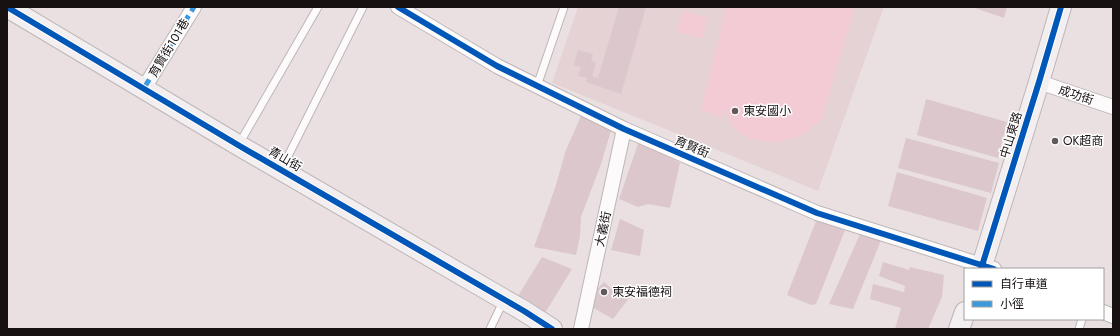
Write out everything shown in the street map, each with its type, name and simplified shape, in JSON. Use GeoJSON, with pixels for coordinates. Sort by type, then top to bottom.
{"type":"FeatureCollection","features":[{"type":"Feature","properties":{"kind":"street","name":"青山街"},"geometry":{"type":"LineString","coordinates":[[8,7],[238,145],[552,329]]}},
{"type":"Feature","properties":{"kind":"street","name":"育賢街101巷"},"geometry":{"type":"LineString","coordinates":[[144,88],[194,7]]}},
{"type":"Feature","properties":{"kind":"street","name":"育賢街"},"geometry":{"type":"LineString","coordinates":[[398,7],[497,66],[624,129],[816,212],[986,268]]}},
{"type":"Feature","properties":{"kind":"street","name":"中山東路"},"geometry":{"type":"LineString","coordinates":[[986,268],[1061,7]]}},
{"type":"Feature","properties":{"kind":"street","name":"成功街"},"geometry":{"type":"LineString","coordinates":[[1039,82],[1113,107]]}},
{"type":"Feature","properties":{"kind":"street","name":"大義街"},"geometry":{"type":"LineString","coordinates":[[581,329],[624,129]]}},
{"type":"Feature","properties":{"kind":"street"},"geometry":{"type":"LineString","coordinates":[[959,329],[964,315]]}},
{"type":"Feature","properties":{"kind":"lane"},"geometry":{"type":"LineString","coordinates":[[238,145],[318,7]]}},
{"type":"Feature","properties":{"kind":"lane"},"geometry":{"type":"LineString","coordinates":[[281,170],[363,7]]}},
{"type":"Feature","properties":{"kind":"lane"},"geometry":{"type":"LineString","coordinates":[[537,86],[564,7]]}},
{"type":"Feature","properties":{"kind":"lane"},"geometry":{"type":"LineString","coordinates":[[490,329],[504,300]]}},
{"type":"Feature","properties":{"kind":"shaded area","name":"東安國小"},"geometry":{"type":"Polygon","coordinates":[[[578,7],[884,7],[818,191],[552,83],[578,7]]]}},
{"type":"Feature","properties":{"kind":"shaded area"},"geometry":{"type":"Polygon","coordinates":[[[726,7],[855,7],[822,119],[801,136],[776,143],[750,139],[733,128],[724,109],[721,118],[701,109],[726,7]]]}},
{"type":"Feature","properties":{"kind":"shaded area"},"geometry":{"type":"Polygon","coordinates":[[[683,10],[708,18],[702,39],[676,31],[683,10]]]}},
{"type":"Feature","properties":{"kind":"building"},"geometry":{"type":"Polygon","coordinates":[[[619,7],[646,7],[621,94],[586,82],[587,78],[578,76],[581,67],[574,65],[578,50],[593,54],[591,61],[596,62],[592,76],[598,78],[619,7]]]}},
{"type":"Feature","properties":{"kind":"building"},"geometry":{"type":"Polygon","coordinates":[[[972,7],[1007,7],[1004,18],[972,7]]]}},
{"type":"Feature","properties":{"kind":"building"},"geometry":{"type":"Polygon","coordinates":[[[926,99],[1007,122],[998,158],[917,135],[926,99]]]}},
{"type":"Feature","properties":{"kind":"building"},"geometry":{"type":"Polygon","coordinates":[[[581,116],[611,131],[601,164],[581,217],[580,236],[576,255],[534,247],[555,188],[566,150],[581,116]]]}},
{"type":"Feature","properties":{"kind":"building"},"geometry":{"type":"Polygon","coordinates":[[[906,138],[999,163],[991,193],[898,168],[906,138]]]}},
{"type":"Feature","properties":{"kind":"building"},"geometry":{"type":"Polygon","coordinates":[[[639,141],[680,163],[670,208],[648,204],[638,207],[619,199],[639,141]]]}},
{"type":"Feature","properties":{"kind":"building"},"geometry":{"type":"Polygon","coordinates":[[[897,172],[987,198],[978,231],[888,206],[897,172]]]}},
{"type":"Feature","properties":{"kind":"building"},"geometry":{"type":"Polygon","coordinates":[[[620,219],[644,230],[640,256],[611,250],[620,219]]]}},
{"type":"Feature","properties":{"kind":"building"},"geometry":{"type":"Polygon","coordinates":[[[816,221],[845,230],[816,304],[811,305],[787,295],[816,221]]]}},
{"type":"Feature","properties":{"kind":"building"},"geometry":{"type":"Polygon","coordinates":[[[860,234],[882,238],[853,309],[829,304],[860,234]]]}},
{"type":"Feature","properties":{"kind":"building"},"geometry":{"type":"Polygon","coordinates":[[[542,257],[572,269],[545,313],[518,296],[542,257]]]}},
{"type":"Feature","properties":{"kind":"building"},"geometry":{"type":"Polygon","coordinates":[[[883,262],[909,270],[910,267],[944,275],[942,297],[928,329],[895,329],[901,308],[870,299],[873,284],[904,292],[905,286],[879,276],[883,262]]]}},
{"type":"Feature","properties":{"kind":"building"},"geometry":{"type":"Polygon","coordinates":[[[604,282],[614,291],[619,286],[630,297],[613,319],[590,306],[594,293],[604,282]]]}},
{"type":"Feature","properties":{"kind":"marked path"},"geometry":{"type":"LineString","coordinates":[[144,88],[194,7]]}},
{"type":"Feature","properties":{"kind":"cycle path"},"geometry":{"type":"LineString","coordinates":[[7,7],[238,145],[524,311],[552,329]]}},
{"type":"Feature","properties":{"kind":"cycle path"},"geometry":{"type":"LineString","coordinates":[[398,7],[497,66],[624,129],[817,213],[991,268]]}},
{"type":"Feature","properties":{"kind":"cycle path"},"geometry":{"type":"LineString","coordinates":[[981,268],[1061,7]]}},
{"type":"Feature","properties":{"kind":"place","name":"東安國小"},"geometry":{"type":"Point","coordinates":[735,111]}},
{"type":"Feature","properties":{"kind":"place","name":"OK超商"},"geometry":{"type":"Point","coordinates":[1055,141]}},
{"type":"Feature","properties":{"kind":"place","name":"東安福德祠"},"geometry":{"type":"Point","coordinates":[604,292]}}]}
